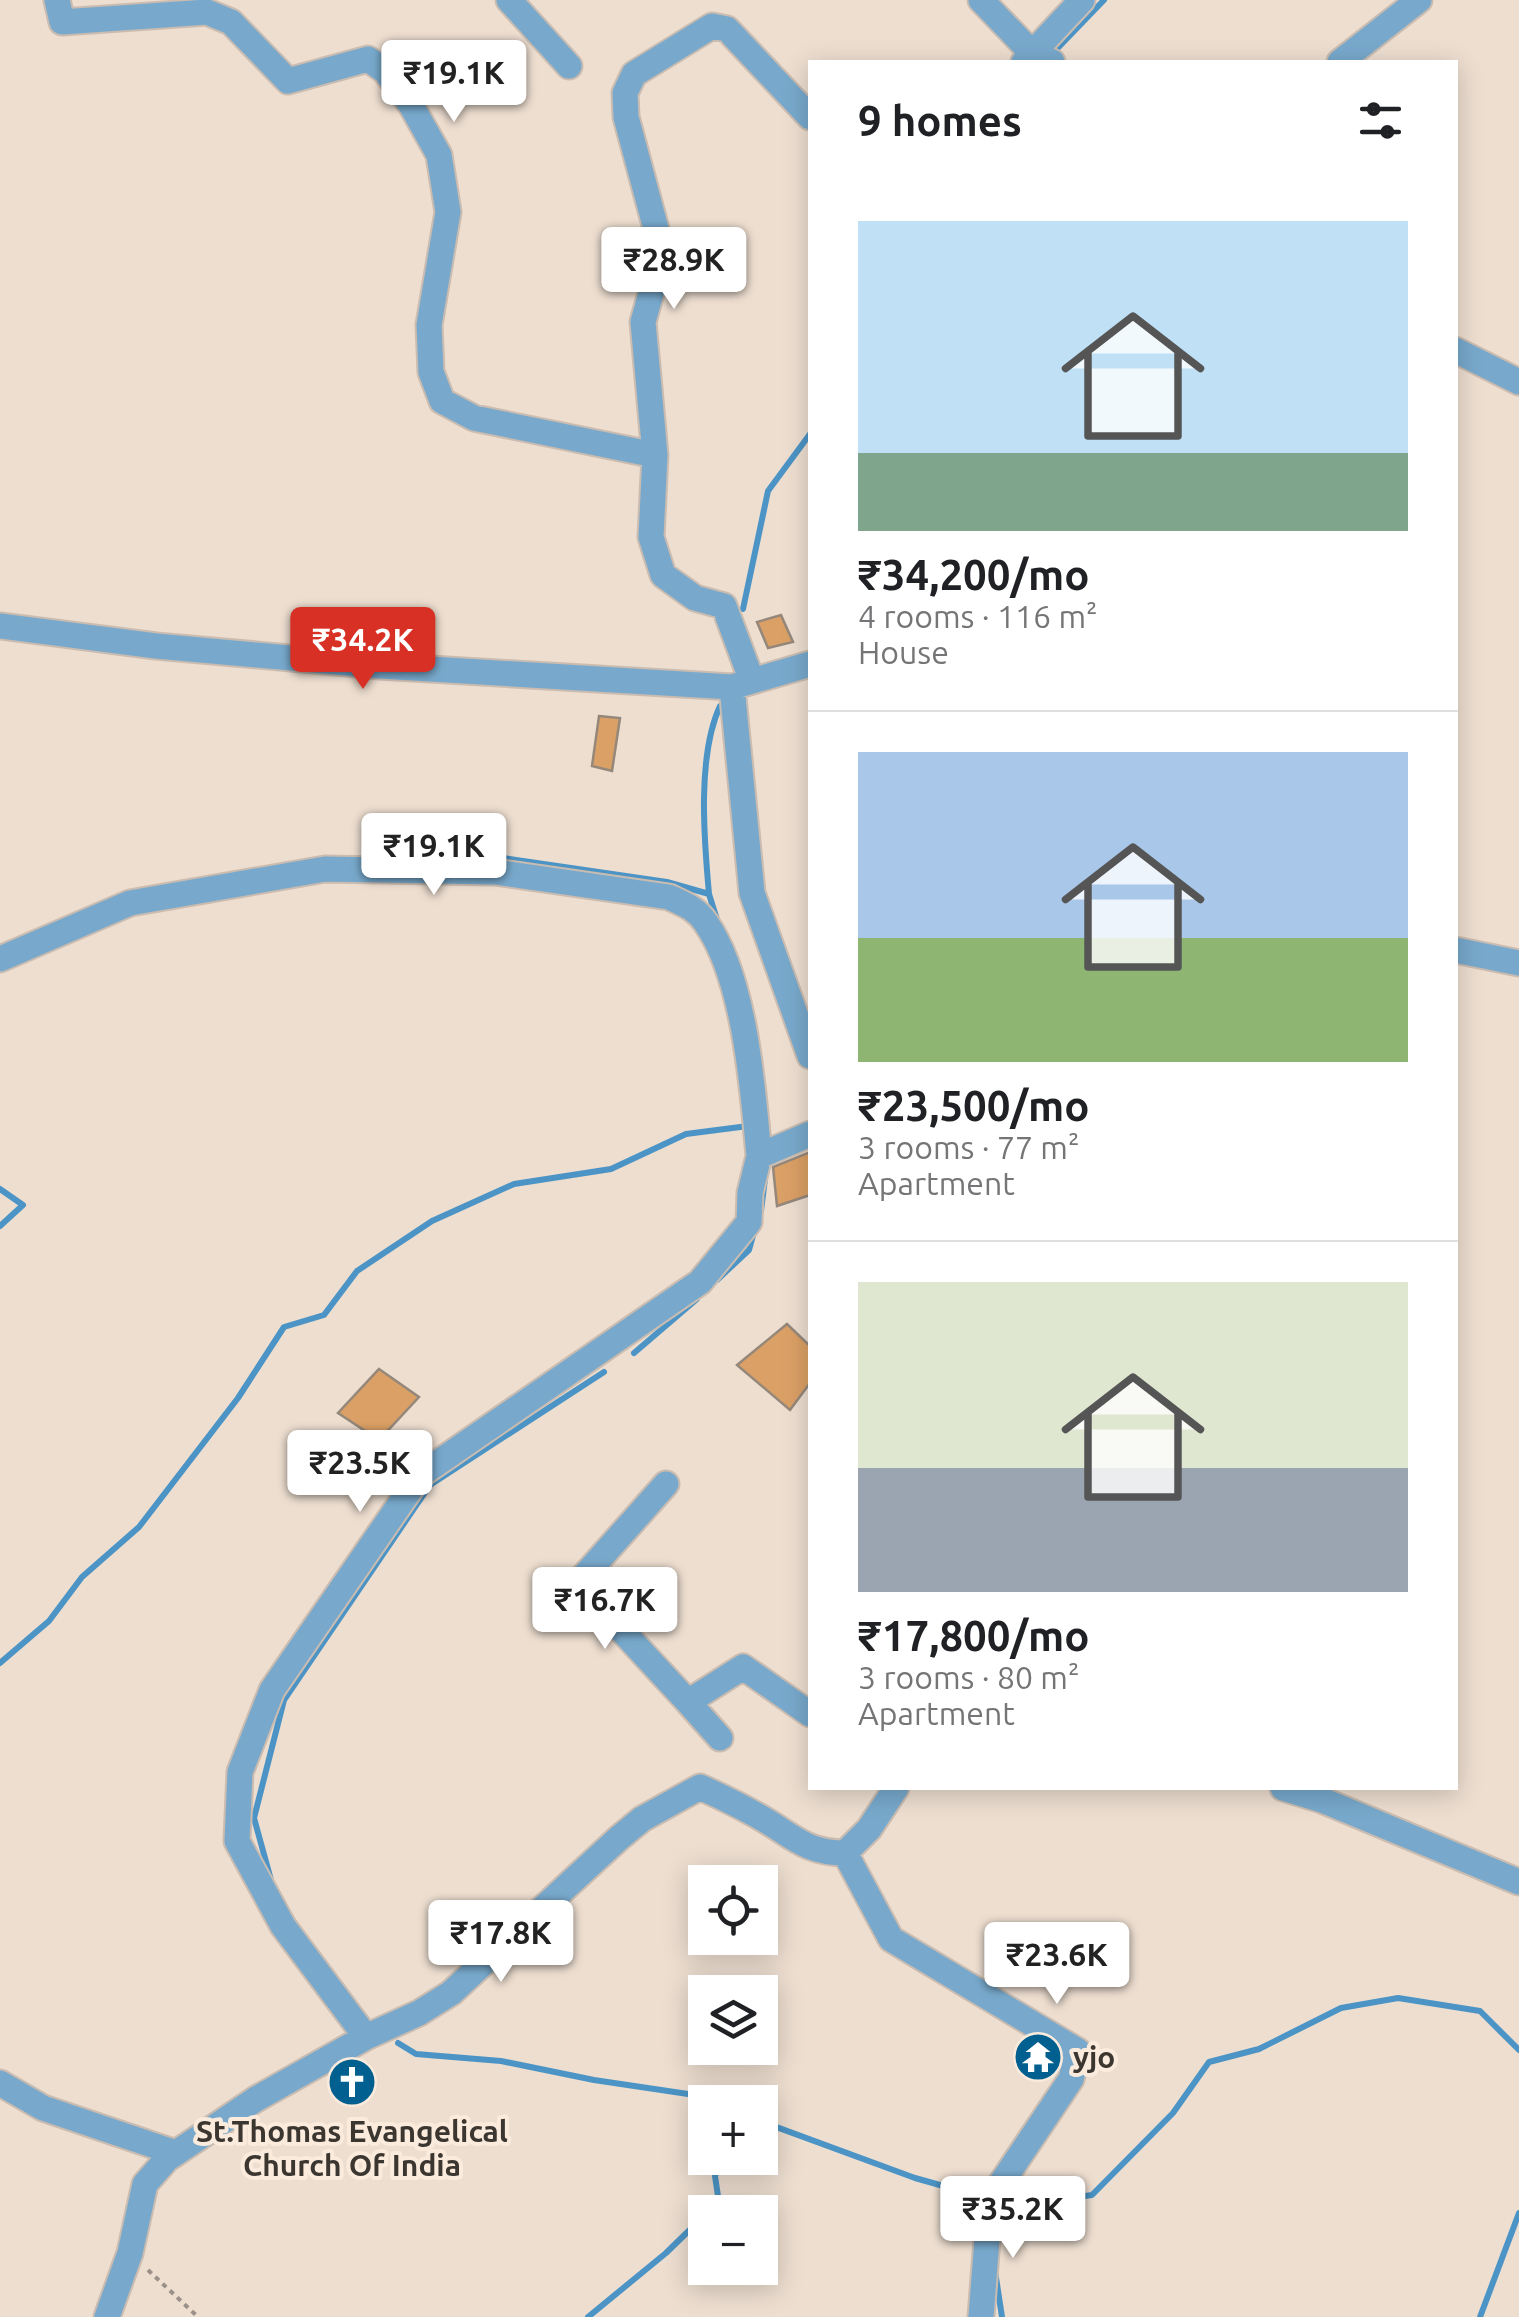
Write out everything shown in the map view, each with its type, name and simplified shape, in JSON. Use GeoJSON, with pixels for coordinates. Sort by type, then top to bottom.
{"type":"FeatureCollection","features":[{"type":"Feature","properties":{"kind":"street"},"geometry":{"type":"LineString","coordinates":[[57,0],[62,22],[207,12],[231,22],[288,81],[368,59],[385,71],[439,154],[448,212],[429,325],[431,372],[442,402],[474,418],[655,455]]}},
{"type":"Feature","properties":{"kind":"street"},"geometry":{"type":"LineString","coordinates":[[509,0],[569,66]]}},
{"type":"Feature","properties":{"kind":"street"},"geometry":{"type":"LineString","coordinates":[[981,0],[1036,58],[1082,0]]}},
{"type":"Feature","properties":{"kind":"street"},"geometry":{"type":"LineString","coordinates":[[1343,60],[1419,0]]}},
{"type":"Feature","properties":{"kind":"street"},"geometry":{"type":"LineString","coordinates":[[808,114],[727,29],[712,26],[634,74],[625,93],[626,117],[660,240],[656,275],[643,322],[655,455],[651,537],[663,575],[695,598],[724,606],[742,684],[752,893],[808,1050]]}},
{"type":"Feature","properties":{"kind":"street"},"geometry":{"type":"LineString","coordinates":[[1458,352],[1519,382]]}},
{"type":"Feature","properties":{"kind":"street"},"geometry":{"type":"LineString","coordinates":[[0,626],[156,646],[361,664],[742,684],[808,665]]}},
{"type":"Feature","properties":{"kind":"street"},"geometry":{"type":"LineString","coordinates":[[0,959],[130,903],[325,868],[495,872],[669,896],[700,916],[724,960],[753,1081],[756,1111],[759,1147],[749,1222],[700,1282],[420,1475],[272,1690],[240,1772],[237,1841],[283,1926],[366,2038]]}},
{"type":"Feature","properties":{"kind":"street"},"geometry":{"type":"LineString","coordinates":[[1458,951],[1519,963]]}},
{"type":"Feature","properties":{"kind":"street"},"geometry":{"type":"LineString","coordinates":[[759,1147],[808,1135]]}},
{"type":"Feature","properties":{"kind":"street"},"geometry":{"type":"LineString","coordinates":[[666,1484],[578,1583],[720,1738]]}},
{"type":"Feature","properties":{"kind":"street"},"geometry":{"type":"LineString","coordinates":[[688,1702],[743,1668],[808,1713]]}},
{"type":"Feature","properties":{"kind":"street"},"geometry":{"type":"LineString","coordinates":[[107,2317],[130,2253],[145,2184],[176,2153],[256,2098],[419,2014],[450,1992],[642,1820],[700,1787],[762,1818],[801,1845],[828,1853],[845,1853],[869,1829],[895,1790]]}},
{"type":"Feature","properties":{"kind":"street"},"geometry":{"type":"LineString","coordinates":[[1290,1790],[1519,1882]]}},
{"type":"Feature","properties":{"kind":"street"},"geometry":{"type":"LineString","coordinates":[[845,1853],[891,1939],[1078,2052],[1071,2079],[990,2200],[980,2317]]}},
{"type":"Feature","properties":{"kind":"street"},"geometry":{"type":"LineString","coordinates":[[0,2083],[43,2108],[176,2153]]}},
{"type":"Feature","properties":{"kind":"path"},"geometry":{"type":"LineString","coordinates":[[130,2253],[198,2317]]}},
{"type":"Feature","properties":{"kind":"building"},"geometry":{"type":"Polygon","coordinates":[[[781,615],[793,642],[768,648],[757,622],[781,615]]]}},
{"type":"Feature","properties":{"kind":"building"},"geometry":{"type":"Polygon","coordinates":[[[599,716],[620,718],[612,771],[592,766],[599,716]]]}},
{"type":"Feature","properties":{"kind":"building"},"geometry":{"type":"Polygon","coordinates":[[[808,1153],[808,1196],[777,1206],[773,1167],[808,1153]]]}},
{"type":"Feature","properties":{"kind":"building"},"geometry":{"type":"Polygon","coordinates":[[[787,1324],[808,1344],[808,1386],[790,1410],[737,1365],[787,1324]]]}},
{"type":"Feature","properties":{"kind":"building"},"geometry":{"type":"Polygon","coordinates":[[[379,1369],[419,1397],[379,1440],[338,1413],[379,1369]]]}},
{"type":"Feature","properties":{"kind":"waterway"},"geometry":{"type":"LineString","coordinates":[[1053,53],[1104,0]]}},
{"type":"Feature","properties":{"kind":"waterway"},"geometry":{"type":"LineString","coordinates":[[743,609],[768,491],[808,437]]}},
{"type":"Feature","properties":{"kind":"waterway"},"geometry":{"type":"LineString","coordinates":[[709,894],[705,773],[720,706]]}},
{"type":"Feature","properties":{"kind":"waterway"},"geometry":{"type":"LineString","coordinates":[[381,858],[483,855],[667,882],[709,894],[718,923]]}},
{"type":"Feature","properties":{"kind":"waterway"},"geometry":{"type":"LineString","coordinates":[[0,1663],[49,1621],[82,1577],[139,1527],[238,1398],[284,1327],[324,1315],[357,1271],[432,1221],[514,1184],[611,1169],[686,1134],[748,1126]]}},
{"type":"Feature","properties":{"kind":"waterway"},"geometry":{"type":"LineString","coordinates":[[761,1211],[765,1179]]}},
{"type":"Feature","properties":{"kind":"waterway"},"geometry":{"type":"LineString","coordinates":[[0,1189],[23,1205],[0,1226]]}},
{"type":"Feature","properties":{"kind":"waterway"},"geometry":{"type":"LineString","coordinates":[[717,1280],[749,1250],[754,1232]]}},
{"type":"Feature","properties":{"kind":"waterway"},"geometry":{"type":"LineString","coordinates":[[634,1353],[697,1299]]}},
{"type":"Feature","properties":{"kind":"waterway"},"geometry":{"type":"LineString","coordinates":[[271,1880],[254,1818],[284,1700],[430,1485],[604,1372]]}},
{"type":"Feature","properties":{"kind":"waterway"},"geometry":{"type":"LineString","coordinates":[[998,2202],[1013,2206],[1092,2195],[1173,2113],[1209,2062],[1259,2049],[1341,2008],[1398,1998],[1480,2011],[1519,2050]]}},
{"type":"Feature","properties":{"kind":"waterway"},"geometry":{"type":"LineString","coordinates":[[398,2043],[416,2054],[501,2061],[688,2094]]}},
{"type":"Feature","properties":{"kind":"waterway"},"geometry":{"type":"LineString","coordinates":[[778,2128],[915,2178],[986,2198]]}},
{"type":"Feature","properties":{"kind":"waterway"},"geometry":{"type":"LineString","coordinates":[[715,2175],[718,2195]]}},
{"type":"Feature","properties":{"kind":"waterway"},"geometry":{"type":"LineString","coordinates":[[1480,2317],[1519,2213]]}},
{"type":"Feature","properties":{"kind":"waterway"},"geometry":{"type":"LineString","coordinates":[[588,2317],[688,2232]]}},
{"type":"Feature","properties":{"kind":"waterway"},"geometry":{"type":"LineString","coordinates":[[995,2271],[1002,2317]]}},
{"type":"Feature","properties":{"kind":"place","name":"yjo"},"geometry":{"type":"Point","coordinates":[1038,2057]}},
{"type":"Feature","properties":{"kind":"place","name":"St.Thomas Evangelical Church Of India"},"geometry":{"type":"Point","coordinates":[352,2082]}}]}
